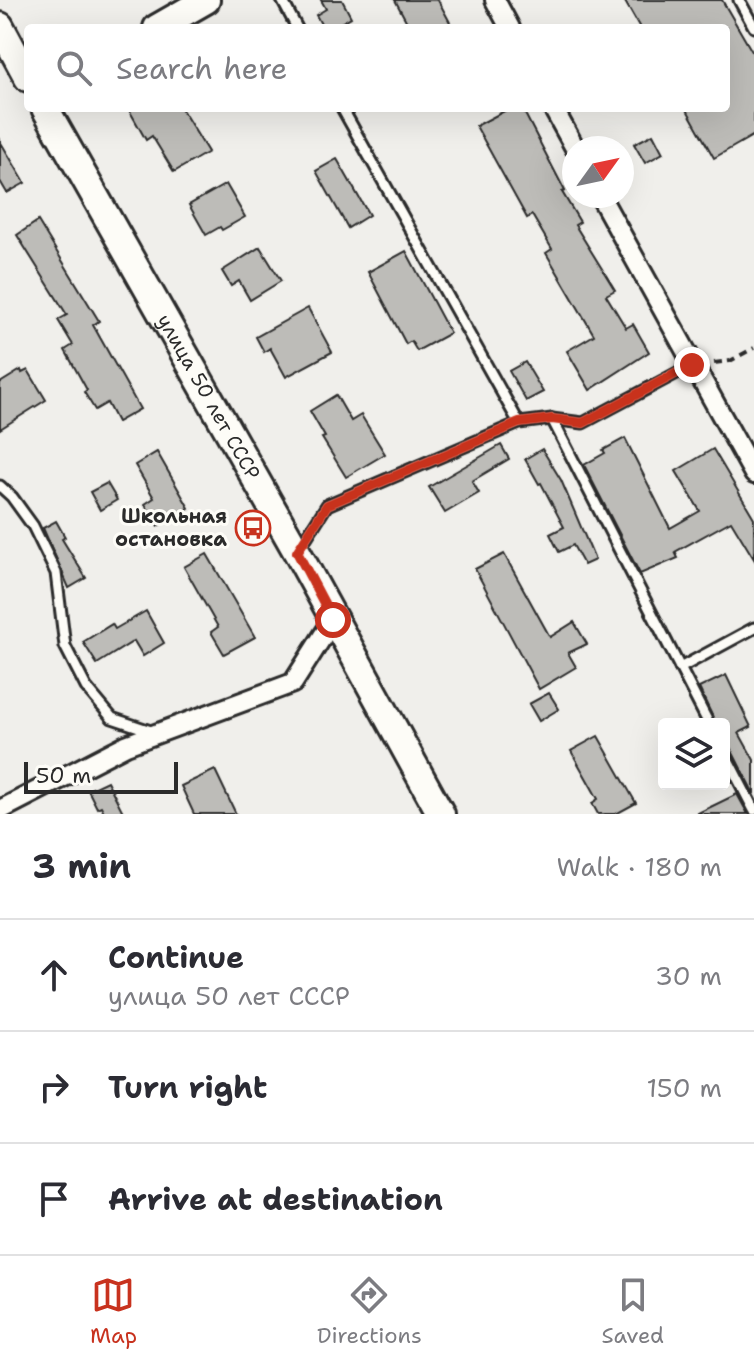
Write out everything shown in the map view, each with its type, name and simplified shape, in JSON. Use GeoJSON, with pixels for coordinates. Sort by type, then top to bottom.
{"type":"FeatureCollection","features":[{"type":"Feature","properties":{"kind":"street"},"geometry":{"type":"LineString","coordinates":[[164,24],[206,0]]}},
{"type":"Feature","properties":{"kind":"street"},"geometry":{"type":"LineString","coordinates":[[495,0],[508,24]]}},
{"type":"Feature","properties":{"kind":"street"},"geometry":{"type":"LineString","coordinates":[[0,26],[24,71]]}},
{"type":"Feature","properties":{"kind":"street","name":"улица 50 лет СССР"},"geometry":{"type":"LineString","coordinates":[[47,112],[297,552],[441,814]]}},
{"type":"Feature","properties":{"kind":"street"},"geometry":{"type":"LineString","coordinates":[[555,112],[568,136]]}},
{"type":"Feature","properties":{"kind":"street"},"geometry":{"type":"LineString","coordinates":[[607,208],[754,474]]}},
{"type":"Feature","properties":{"kind":"street"},"geometry":{"type":"LineString","coordinates":[[0,810],[126,745],[293,683],[333,620]]}},
{"type":"Feature","properties":{"kind":"lane"},"geometry":{"type":"LineString","coordinates":[[282,0],[295,24]]}},
{"type":"Feature","properties":{"kind":"lane"},"geometry":{"type":"LineString","coordinates":[[739,0],[754,27]]}},
{"type":"Feature","properties":{"kind":"lane"},"geometry":{"type":"LineString","coordinates":[[344,112],[519,423]]}},
{"type":"Feature","properties":{"kind":"lane"},"geometry":{"type":"LineString","coordinates":[[297,552],[327,505],[519,423],[552,419],[583,423],[692,365]]}},
{"type":"Feature","properties":{"kind":"lane"},"geometry":{"type":"LineString","coordinates":[[552,419],[706,718]]}},
{"type":"Feature","properties":{"kind":"lane"},"geometry":{"type":"LineString","coordinates":[[0,486],[33,526],[56,573],[65,646],[86,687],[112,718],[158,733]]}},
{"type":"Feature","properties":{"kind":"lane"},"geometry":{"type":"LineString","coordinates":[[680,668],[754,628]]}},
{"type":"Feature","properties":{"kind":"lane"},"geometry":{"type":"LineString","coordinates":[[730,764],[754,810]]}},
{"type":"Feature","properties":{"kind":"path"},"geometry":{"type":"LineString","coordinates":[[692,365],[730,361],[754,348]]}},
{"type":"Feature","properties":{"kind":"building"},"geometry":{"type":"Polygon","coordinates":[[[321,0],[342,0],[351,17],[339,24],[321,24],[316,15],[326,9],[321,0]]]}},
{"type":"Feature","properties":{"kind":"building"},"geometry":{"type":"Polygon","coordinates":[[[395,0],[438,0],[451,24],[408,24],[395,0]]]}},
{"type":"Feature","properties":{"kind":"building"},"geometry":{"type":"Polygon","coordinates":[[[624,0],[722,0],[754,55],[754,135],[714,158],[688,112],[730,112],[730,24],[638,24],[624,0]]]}},
{"type":"Feature","properties":{"kind":"building"},"geometry":{"type":"Polygon","coordinates":[[[130,112],[183,112],[208,152],[174,172],[152,136],[146,140],[130,112]]]}},
{"type":"Feature","properties":{"kind":"building"},"geometry":{"type":"Polygon","coordinates":[[[502,112],[524,112],[562,185],[562,208],[572,208],[580,222],[575,225],[615,290],[606,295],[626,328],[633,324],[649,352],[590,390],[567,351],[594,335],[546,253],[552,249],[532,215],[527,218],[476,126],[502,112]]]}},
{"type":"Feature","properties":{"kind":"building"},"geometry":{"type":"Polygon","coordinates":[[[653,134],[663,153],[645,163],[634,144],[653,134]]]}},
{"type":"Feature","properties":{"kind":"building"},"geometry":{"type":"Polygon","coordinates":[[[0,141],[25,183],[7,193],[0,181],[0,141]]]}},
{"type":"Feature","properties":{"kind":"building"},"geometry":{"type":"Polygon","coordinates":[[[337,159],[369,215],[348,228],[316,171],[337,159]]]}},
{"type":"Feature","properties":{"kind":"building"},"geometry":{"type":"Polygon","coordinates":[[[226,184],[245,217],[206,235],[189,205],[226,184]]]}},
{"type":"Feature","properties":{"kind":"building"},"geometry":{"type":"Polygon","coordinates":[[[38,221],[99,321],[93,325],[140,409],[117,422],[107,403],[95,410],[84,392],[87,390],[65,350],[73,345],[58,320],[67,315],[17,235],[38,221]]]}},
{"type":"Feature","properties":{"kind":"building"},"geometry":{"type":"Polygon","coordinates":[[[260,247],[281,281],[250,300],[239,281],[231,286],[222,271],[260,247]]]}},
{"type":"Feature","properties":{"kind":"building"},"geometry":{"type":"Polygon","coordinates":[[[406,251],[450,333],[417,351],[411,341],[406,344],[368,272],[406,251]]]}},
{"type":"Feature","properties":{"kind":"building"},"geometry":{"type":"Polygon","coordinates":[[[308,308],[332,352],[286,377],[270,348],[264,352],[256,337],[308,308]]]}},
{"type":"Feature","properties":{"kind":"building"},"geometry":{"type":"Polygon","coordinates":[[[525,362],[543,392],[526,401],[509,371],[525,362]]]}},
{"type":"Feature","properties":{"kind":"building"},"geometry":{"type":"Polygon","coordinates":[[[21,370],[22,373],[28,370],[46,400],[0,429],[0,383],[21,370]]]}},
{"type":"Feature","properties":{"kind":"building"},"geometry":{"type":"Polygon","coordinates":[[[336,395],[351,421],[361,415],[385,454],[346,477],[310,411],[336,395]]]}},
{"type":"Feature","properties":{"kind":"building"},"geometry":{"type":"Polygon","coordinates":[[[625,438],[670,528],[700,511],[676,471],[713,449],[754,518],[754,559],[731,521],[675,552],[678,558],[640,574],[584,465],[625,438]]]}},
{"type":"Feature","properties":{"kind":"building"},"geometry":{"type":"Polygon","coordinates":[[[501,445],[509,459],[472,481],[479,493],[445,513],[429,487],[501,445]]]}},
{"type":"Feature","properties":{"kind":"building"},"geometry":{"type":"Polygon","coordinates":[[[542,449],[561,480],[595,560],[584,565],[573,545],[559,552],[550,534],[564,527],[525,459],[542,449]]]}},
{"type":"Feature","properties":{"kind":"building"},"geometry":{"type":"Polygon","coordinates":[[[157,452],[189,508],[158,526],[145,504],[154,498],[135,465],[157,452]]]}},
{"type":"Feature","properties":{"kind":"building"},"geometry":{"type":"Polygon","coordinates":[[[107,483],[117,500],[100,510],[90,492],[107,483]]]}},
{"type":"Feature","properties":{"kind":"building"},"geometry":{"type":"Polygon","coordinates":[[[56,521],[65,537],[62,539],[86,578],[69,588],[43,528],[56,521]]]}},
{"type":"Feature","properties":{"kind":"building"},"geometry":{"type":"Polygon","coordinates":[[[207,554],[255,637],[224,654],[211,632],[218,627],[184,567],[207,554]]]}},
{"type":"Feature","properties":{"kind":"building"},"geometry":{"type":"Polygon","coordinates":[[[504,554],[550,637],[574,622],[587,644],[568,653],[576,667],[539,689],[475,569],[504,554]]]}},
{"type":"Feature","properties":{"kind":"building"},"geometry":{"type":"Polygon","coordinates":[[[146,611],[164,643],[143,656],[134,641],[97,664],[83,642],[112,624],[115,629],[146,611]]]}},
{"type":"Feature","properties":{"kind":"building"},"geometry":{"type":"Polygon","coordinates":[[[726,675],[751,727],[739,733],[754,760],[754,794],[730,748],[730,718],[713,718],[699,688],[726,675]]]}},
{"type":"Feature","properties":{"kind":"building"},"geometry":{"type":"Polygon","coordinates":[[[549,693],[559,709],[539,721],[529,704],[549,693]]]}},
{"type":"Feature","properties":{"kind":"building"},"geometry":{"type":"Polygon","coordinates":[[[598,736],[636,803],[616,814],[598,814],[592,803],[598,799],[571,751],[598,736]]]}},
{"type":"Feature","properties":{"kind":"building"},"geometry":{"type":"Polygon","coordinates":[[[215,770],[236,814],[194,814],[181,786],[215,770]]]}},
{"type":"Feature","properties":{"kind":"building"},"geometry":{"type":"Polygon","coordinates":[[[107,781],[124,814],[105,814],[101,806],[97,808],[88,790],[107,781]]]}},
{"type":"Feature","properties":{"kind":"building"},"geometry":{"type":"Polygon","coordinates":[[[737,794],[748,814],[696,814],[737,794]]]}},
{"type":"Feature","properties":{"kind":"place","name":"Школьная остановка"},"geometry":{"type":"Point","coordinates":[253,528]}},
{"type":"Feature","properties":{"kind":"route"},"geometry":{"type":"LineString","coordinates":[[333,620],[297,552],[327,505],[519,423],[552,419],[583,423],[692,365]]}}]}
